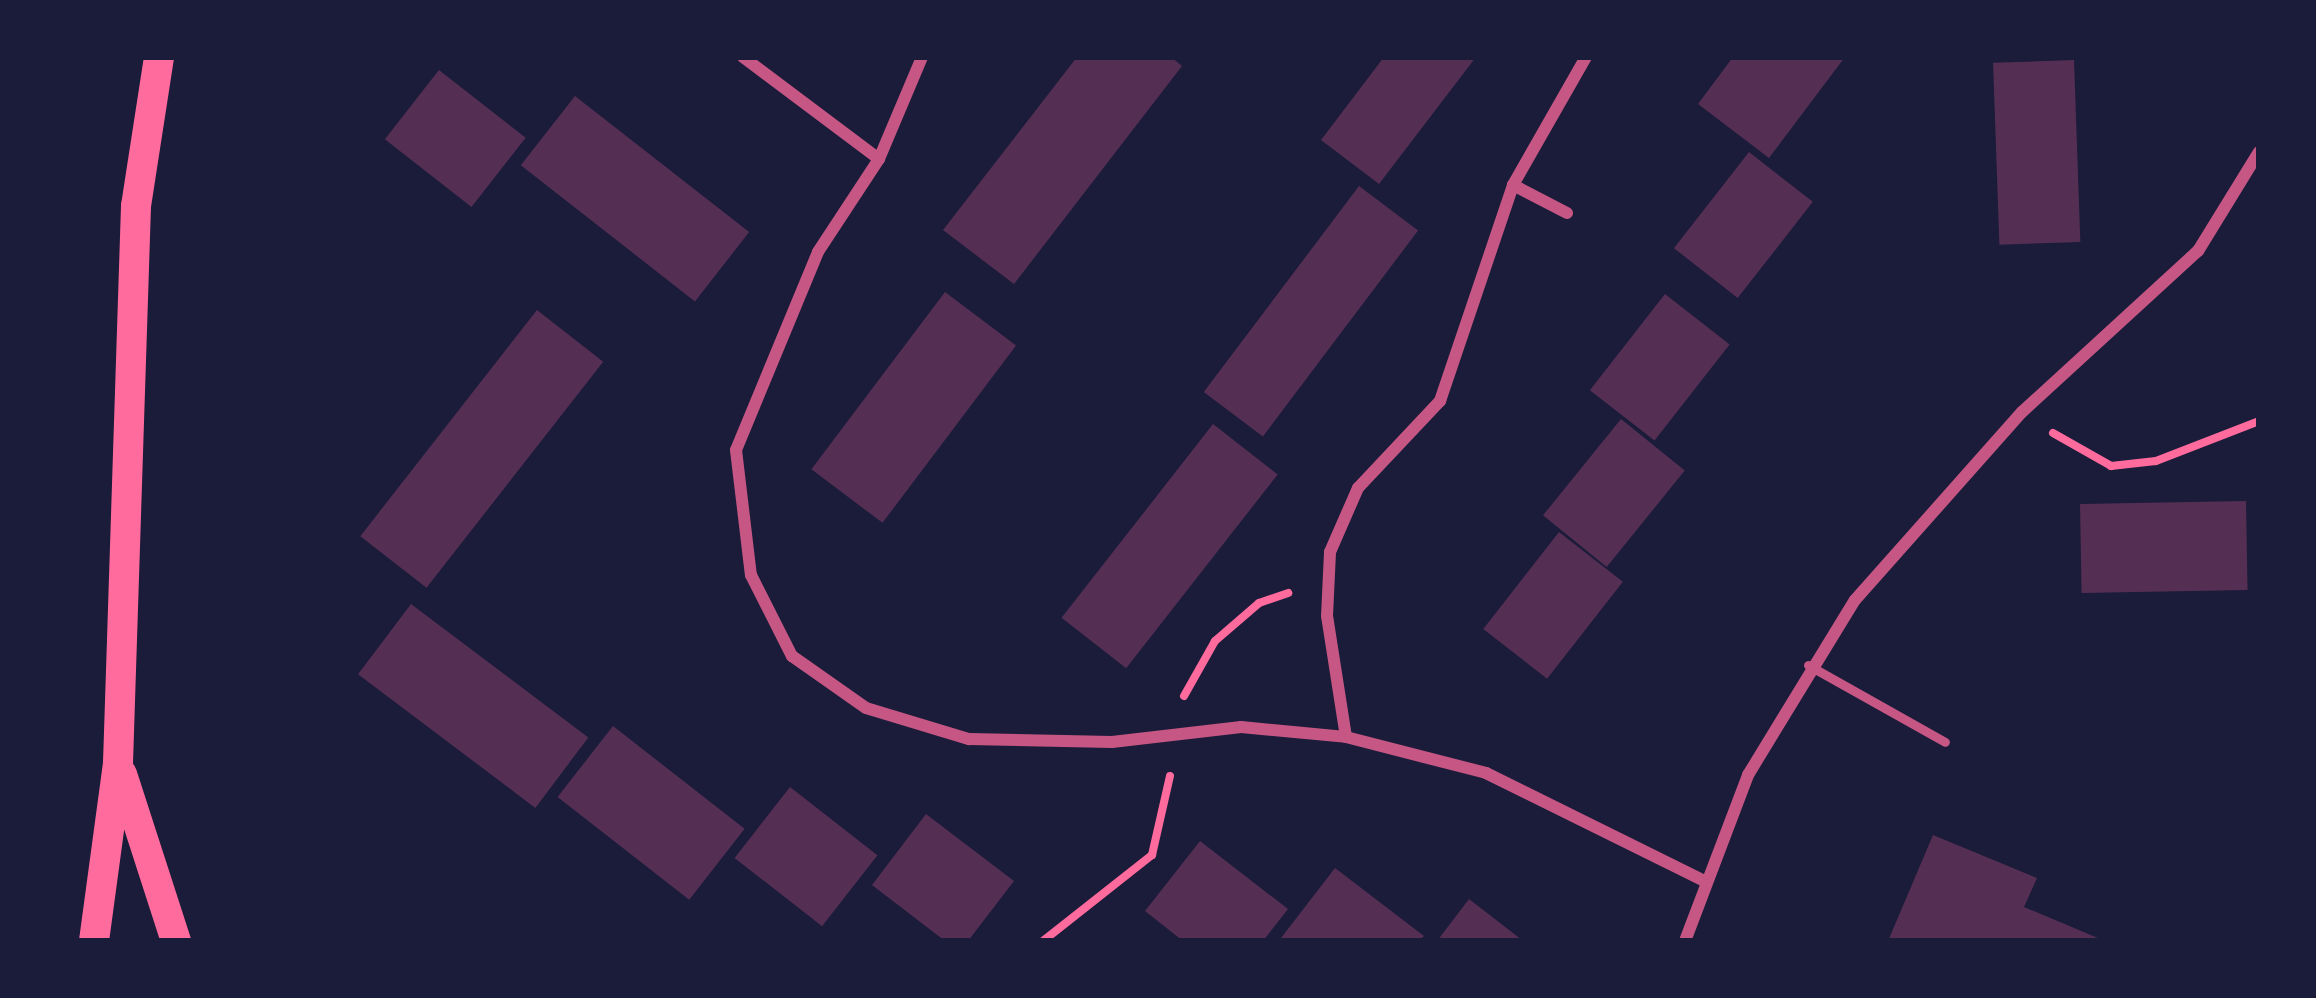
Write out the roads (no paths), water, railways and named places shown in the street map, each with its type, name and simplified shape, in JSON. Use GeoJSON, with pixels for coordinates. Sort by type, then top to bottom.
{"type":"FeatureCollection","features":[{"type":"Feature","properties":{"kind":"main road"},"geometry":{"type":"LineString","coordinates":[[94,941],[118,763],[136,206],[159,57]]}},
{"type":"Feature","properties":{"kind":"main road"},"geometry":{"type":"LineString","coordinates":[[118,763],[176,941]]}},
{"type":"Feature","properties":{"kind":"street"},"geometry":{"type":"LineString","coordinates":[[743,57],[879,160]]}},
{"type":"Feature","properties":{"kind":"street"},"geometry":{"type":"LineString","coordinates":[[922,57],[879,160],[818,252],[736,450],[751,575],[792,656],[866,708],[969,739],[1112,742],[1241,727],[1346,737],[1486,773],[1706,881]]}},
{"type":"Feature","properties":{"kind":"street"},"geometry":{"type":"LineString","coordinates":[[1346,737],[1327,616],[1330,552],[1358,488],[1440,401],[1513,185],[1586,57]]}},
{"type":"Feature","properties":{"kind":"street"},"geometry":{"type":"LineString","coordinates":[[1685,941],[1748,775],[1808,665],[2022,412],[2198,251],[2259,152]]}},
{"type":"Feature","properties":{"kind":"street"},"geometry":{"type":"LineString","coordinates":[[1513,185],[1567,213]]}},
{"type":"Feature","properties":{"kind":"lane"},"geometry":{"type":"LineString","coordinates":[[1808,665],[1945,742]]}}]}
